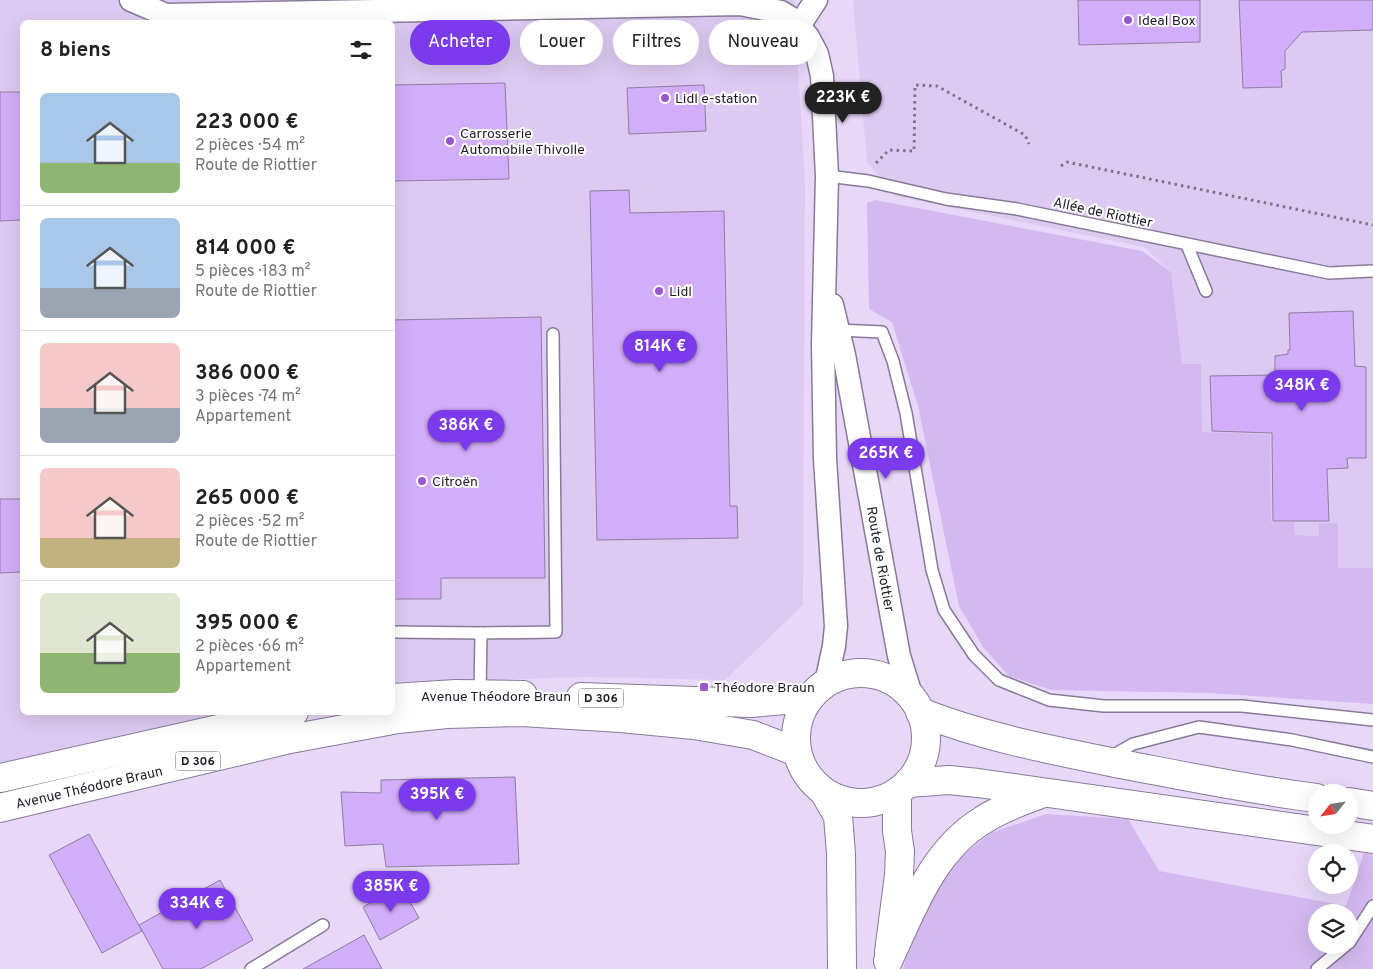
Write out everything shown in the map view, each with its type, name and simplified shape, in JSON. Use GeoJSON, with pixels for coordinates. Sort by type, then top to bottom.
{"type":"FeatureCollection","features":[{"type":"Feature","properties":{"kind":"main road"},"geometry":{"type":"LineString","coordinates":[[842,969],[841,854],[838,816],[824,792],[812,781],[803,767],[797,752],[796,730],[803,708],[818,690],[844,675],[863,672],[882,676],[899,685],[916,705],[946,722],[1033,746],[1196,779],[1308,797]]}},
{"type":"Feature","properties":{"kind":"main road","name":"Avenue Théodore Braun"},"geometry":{"type":"LineString","coordinates":[[395,698],[480,694],[751,703],[818,690]]}},
{"type":"Feature","properties":{"kind":"main road"},"geometry":{"type":"LineString","coordinates":[[824,792],[838,798],[860,802],[883,799],[902,787],[919,767],[924,749],[925,730],[916,705]]}},
{"type":"Feature","properties":{"kind":"main road","name":"Avenue Théodore Braun"},"geometry":{"type":"LineString","coordinates":[[0,808],[290,739],[398,719],[448,714],[521,712],[621,718],[694,725],[753,734],[797,752]]}},
{"type":"Feature","properties":{"kind":"main road","name":"Avenue Théodore Braun"},"geometry":{"type":"LineString","coordinates":[[0,778],[228,720],[269,715]]}},
{"type":"Feature","properties":{"kind":"main road"},"geometry":{"type":"LineString","coordinates":[[902,787],[949,780],[1373,839]]}},
{"type":"Feature","properties":{"kind":"main road"},"geometry":{"type":"LineString","coordinates":[[888,965],[899,875],[900,851],[898,831],[902,787]]}},
{"type":"Feature","properties":{"kind":"main road"},"geometry":{"type":"LineString","coordinates":[[888,965],[920,892],[938,862],[959,838],[983,820],[1043,793]]}},
{"type":"Feature","properties":{"kind":"main road"},"geometry":{"type":"LineString","coordinates":[[1358,804],[1373,806]]}},
{"type":"Feature","properties":{"kind":"street"},"geometry":{"type":"LineString","coordinates":[[131,0],[166,15],[249,6],[633,3],[787,6]]}},
{"type":"Feature","properties":{"kind":"street"},"geometry":{"type":"LineString","coordinates":[[803,20],[816,0]]}},
{"type":"Feature","properties":{"kind":"street","name":"Route de Riottier"},"geometry":{"type":"LineString","coordinates":[[787,6],[794,20]]}},
{"type":"Feature","properties":{"kind":"street","name":"Route de Riottier"},"geometry":{"type":"LineString","coordinates":[[817,54],[822,76],[827,176],[823,344],[825,459],[836,626],[834,646],[818,690]]}},
{"type":"Feature","properties":{"kind":"street","name":"Route de Riottier"},"geometry":{"type":"LineString","coordinates":[[824,271],[848,373],[899,656],[916,705]]}},
{"type":"Feature","properties":{"kind":"lane","name":"Allée de Riottier"},"geometry":{"type":"LineString","coordinates":[[827,176],[868,181],[946,199],[1016,208],[1329,273],[1373,270]]}},
{"type":"Feature","properties":{"kind":"lane"},"geometry":{"type":"LineString","coordinates":[[1187,245],[1206,291]]}},
{"type":"Feature","properties":{"kind":"lane"},"geometry":{"type":"LineString","coordinates":[[838,330],[882,332],[894,361],[906,413],[932,570],[944,610],[974,655],[999,680],[1049,700],[1104,706],[1242,706],[1373,720]]}},
{"type":"Feature","properties":{"kind":"lane"},"geometry":{"type":"LineString","coordinates":[[395,632],[556,632],[553,334]]}},
{"type":"Feature","properties":{"kind":"lane"},"geometry":{"type":"LineString","coordinates":[[480,694],[481,633]]}},
{"type":"Feature","properties":{"kind":"lane"},"geometry":{"type":"LineString","coordinates":[[1103,760],[1133,744],[1199,727],[1292,740],[1373,757]]}},
{"type":"Feature","properties":{"kind":"lane"},"geometry":{"type":"LineString","coordinates":[[1358,929],[1373,906]]}},
{"type":"Feature","properties":{"kind":"lane"},"geometry":{"type":"LineString","coordinates":[[251,969],[323,925]]}},
{"type":"Feature","properties":{"kind":"lane"},"geometry":{"type":"LineString","coordinates":[[1316,969],[1335,954]]}},
{"type":"Feature","properties":{"kind":"path"},"geometry":{"type":"LineString","coordinates":[[868,181],[877,162],[888,150],[914,151],[915,85],[937,86],[1025,135],[1029,144]]}},
{"type":"Feature","properties":{"kind":"path"},"geometry":{"type":"LineString","coordinates":[[1062,166],[1067,162],[1373,225]]}},
{"type":"Feature","properties":{"kind":"shaded area"},"geometry":{"type":"Polygon","coordinates":[[[0,0],[794,0],[795,20],[709,20],[709,65],[798,65],[805,184],[803,605],[725,680],[585,677],[395,682],[395,20],[20,20],[20,715],[239,715],[0,770],[0,0]]]}},
{"type":"Feature","properties":{"kind":"shaded area"},"geometry":{"type":"Polygon","coordinates":[[[853,0],[1373,0],[1373,568],[1338,568],[1319,523],[1319,536],[1294,535],[1294,522],[1271,522],[1270,434],[1202,432],[1201,364],[1182,364],[1171,272],[1144,247],[895,196],[867,162],[853,0]]]}},
{"type":"Feature","properties":{"kind":"shaded area"},"geometry":{"type":"Polygon","coordinates":[[[875,200],[1142,251],[1171,272],[1182,364],[1201,364],[1202,432],[1270,434],[1271,522],[1294,522],[1295,535],[1319,536],[1319,523],[1338,523],[1338,568],[1373,568],[1373,704],[1210,693],[1051,690],[1009,676],[983,647],[959,606],[918,406],[892,322],[869,309],[867,203],[875,200]]]}},
{"type":"Feature","properties":{"kind":"shaded area"},"geometry":{"type":"Polygon","coordinates":[[[1046,814],[1128,819],[1159,871],[1335,904],[1308,904],[1308,954],[1358,954],[1358,904],[1347,904],[1350,894],[1358,894],[1358,871],[1364,853],[1373,855],[1373,969],[903,969],[916,923],[948,868],[990,833],[1046,814]]]}},
{"type":"Feature","properties":{"kind":"building"},"geometry":{"type":"Polygon","coordinates":[[[1078,0],[1200,0],[1200,42],[1079,45],[1078,0]]]}},
{"type":"Feature","properties":{"kind":"building"},"geometry":{"type":"Polygon","coordinates":[[[1239,0],[1373,0],[1373,30],[1302,32],[1285,51],[1285,69],[1281,71],[1282,87],[1243,88],[1239,0]]]}},
{"type":"Feature","properties":{"kind":"building","name":"Carrosserie Automobile Thivolle"},"geometry":{"type":"Polygon","coordinates":[[[505,83],[509,179],[395,181],[395,85],[505,83]]]}},
{"type":"Feature","properties":{"kind":"building"},"geometry":{"type":"Polygon","coordinates":[[[704,85],[706,131],[629,134],[627,88],[704,85]]]}},
{"type":"Feature","properties":{"kind":"building"},"geometry":{"type":"Polygon","coordinates":[[[0,92],[20,92],[20,220],[0,221],[0,92]]]}},
{"type":"Feature","properties":{"kind":"building","name":"Lidl"},"geometry":{"type":"Polygon","coordinates":[[[629,190],[630,213],[724,211],[730,506],[737,506],[738,538],[597,540],[590,191],[629,190]]]}},
{"type":"Feature","properties":{"kind":"building"},"geometry":{"type":"Polygon","coordinates":[[[1353,311],[1355,366],[1366,367],[1366,458],[1347,458],[1348,468],[1327,469],[1329,521],[1273,521],[1272,433],[1212,431],[1210,376],[1275,375],[1275,356],[1288,354],[1288,350],[1290,350],[1289,313],[1353,311]]]}},
{"type":"Feature","properties":{"kind":"building"},"geometry":{"type":"Polygon","coordinates":[[[541,317],[545,578],[441,578],[441,599],[395,599],[395,320],[541,317]]]}},
{"type":"Feature","properties":{"kind":"building"},"geometry":{"type":"Polygon","coordinates":[[[0,499],[20,499],[20,572],[0,573],[0,499]]]}},
{"type":"Feature","properties":{"kind":"building"},"geometry":{"type":"Polygon","coordinates":[[[515,777],[519,864],[386,867],[383,844],[345,846],[341,792],[381,793],[381,780],[515,777]]]}},
{"type":"Feature","properties":{"kind":"building"},"geometry":{"type":"Polygon","coordinates":[[[89,834],[142,931],[102,953],[49,855],[89,834]]]}},
{"type":"Feature","properties":{"kind":"building"},"geometry":{"type":"Polygon","coordinates":[[[220,880],[253,940],[201,969],[163,969],[139,925],[220,880]]]}},
{"type":"Feature","properties":{"kind":"building"},"geometry":{"type":"Polygon","coordinates":[[[401,886],[419,918],[380,940],[363,907],[401,886]]]}},
{"type":"Feature","properties":{"kind":"building"},"geometry":{"type":"Polygon","coordinates":[[[364,935],[382,969],[303,969],[364,935]]]}},
{"type":"Feature","properties":{"kind":"place","name":"Ideal Box"},"geometry":{"type":"Point","coordinates":[1128,20]}},
{"type":"Feature","properties":{"kind":"place","name":"Lidl e-station"},"geometry":{"type":"Point","coordinates":[665,98]}},
{"type":"Feature","properties":{"kind":"place","name":"Carrosserie Automobile Thivolle"},"geometry":{"type":"Point","coordinates":[450,141]}},
{"type":"Feature","properties":{"kind":"place","name":"Lidl"},"geometry":{"type":"Point","coordinates":[659,291]}},
{"type":"Feature","properties":{"kind":"place","name":"Citroën"},"geometry":{"type":"Point","coordinates":[422,481]}},
{"type":"Feature","properties":{"kind":"place","name":"Théodore Braun"},"geometry":{"type":"Point","coordinates":[704,687]}}]}
